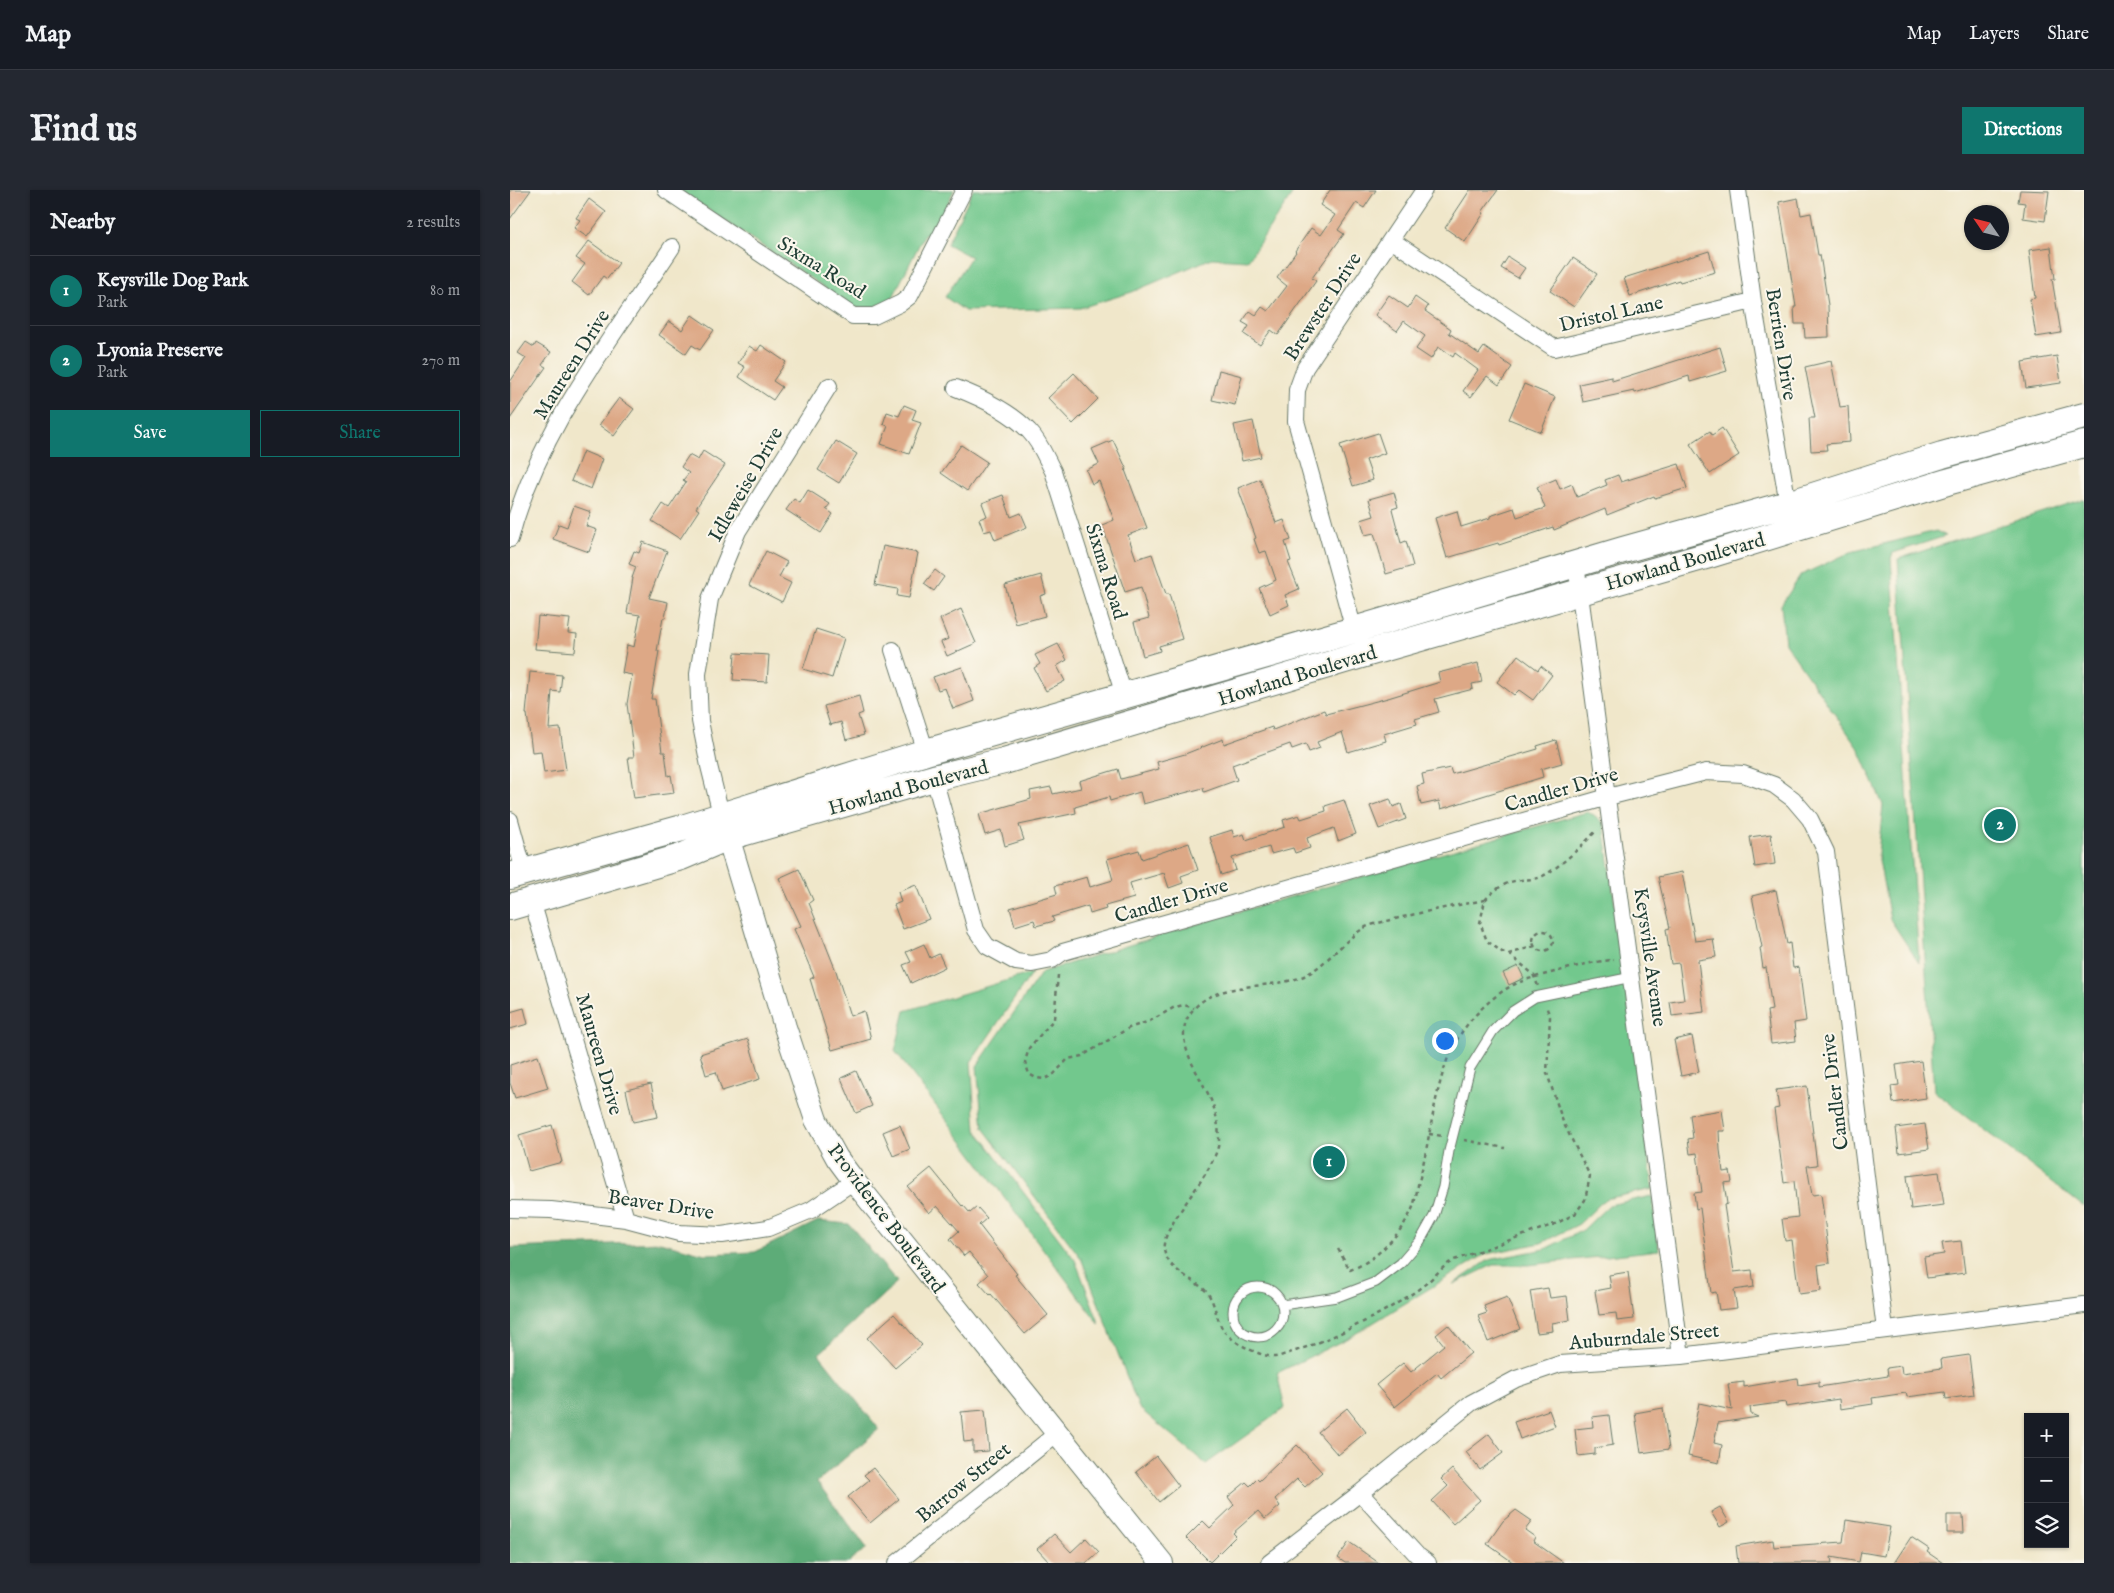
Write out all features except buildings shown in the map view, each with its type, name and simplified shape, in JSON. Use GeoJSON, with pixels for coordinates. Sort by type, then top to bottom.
{"type":"FeatureCollection","features":[{"type":"Feature","properties":{"kind":"main road","name":"Howland Boulevard"},"geometry":{"type":"LineString","coordinates":[[521,904],[681,856],[725,826],[926,752],[1788,504],[1942,455],[2084,416]]}},
{"type":"Feature","properties":{"kind":"main road","name":"Howland Boulevard"},"geometry":{"type":"LineString","coordinates":[[517,873],[679,829],[725,826],[1004,761],[1709,555],[1947,482],[2084,444]]}},
{"type":"Feature","properties":{"kind":"main road","name":"Providence Boulevard"},"geometry":{"type":"LineString","coordinates":[[725,826],[784,1027],[816,1120],[837,1158],[1056,1434],[1162,1563]]}},
{"type":"Feature","properties":{"kind":"street","name":"Sixma Road"},"geometry":{"type":"LineString","coordinates":[[666,190],[853,316],[874,316],[901,303],[910,296],[964,190]]}},
{"type":"Feature","properties":{"kind":"street","name":"Brewster Drive"},"geometry":{"type":"LineString","coordinates":[[1354,630],[1296,421],[1297,390],[1305,368],[1424,190]]}},
{"type":"Feature","properties":{"kind":"street","name":"Berrien Drive"},"geometry":{"type":"LineString","coordinates":[[1738,190],[1753,301],[1788,504]]}},
{"type":"Feature","properties":{"kind":"street","name":"Dristol Lane"},"geometry":{"type":"LineString","coordinates":[[1390,240],[1554,348],[1753,301]]}},
{"type":"Feature","properties":{"kind":"street","name":"Maureen Drive"},"geometry":{"type":"LineString","coordinates":[[510,539],[515,518],[538,459],[567,406],[672,247]]}},
{"type":"Feature","properties":{"kind":"street","name":"Idleweise Drive"},"geometry":{"type":"LineString","coordinates":[[725,826],[709,766],[700,721],[698,674],[710,599],[738,531],[829,386]]}},
{"type":"Feature","properties":{"kind":"street","name":"Sixma Road"},"geometry":{"type":"LineString","coordinates":[[956,388],[1002,410],[1030,431],[1041,447],[1053,471],[1124,695]]}},
{"type":"Feature","properties":{"kind":"street","name":"Keysville Avenue"},"geometry":{"type":"LineString","coordinates":[[1576,564],[1682,1356]]}},
{"type":"Feature","properties":{"kind":"street"},"geometry":{"type":"LineString","coordinates":[[893,650],[926,752]]}},
{"type":"Feature","properties":{"kind":"street","name":"Candler Drive"},"geometry":{"type":"LineString","coordinates":[[934,778],[976,930],[987,946],[1016,962],[1032,964],[1052,960],[1063,952],[1706,772],[1743,774],[1774,786],[1793,799],[1810,819],[1826,852],[1885,1330]]}},
{"type":"Feature","properties":{"kind":"street"},"geometry":{"type":"LineString","coordinates":[[510,820],[517,873]]}},
{"type":"Feature","properties":{"kind":"street","name":"Maureen Drive"},"geometry":{"type":"LineString","coordinates":[[521,904],[626,1219]]}},
{"type":"Feature","properties":{"kind":"street","name":"Beaver Drive"},"geometry":{"type":"LineString","coordinates":[[510,1209],[550,1210],[626,1219],[679,1233],[722,1235],[768,1228],[811,1210],[854,1181]]}},
{"type":"Feature","properties":{"kind":"street","name":"Auburndale Street"},"geometry":{"type":"LineString","coordinates":[[1269,1563],[1360,1493],[1471,1403],[1516,1379],[1560,1364],[1682,1356],[2084,1305]]}},
{"type":"Feature","properties":{"kind":"street","name":"Barrow Street"},"geometry":{"type":"LineString","coordinates":[[898,1563],[1056,1434]]}},
{"type":"Feature","properties":{"kind":"street"},"geometry":{"type":"LineString","coordinates":[[1360,1493],[1417,1556],[1428,1563]]}},
{"type":"Feature","properties":{"kind":"lane"},"geometry":{"type":"LineString","coordinates":[[1282,1305],[1337,1297],[1376,1282],[1401,1263],[1420,1241],[1434,1216],[1443,1187],[1449,1151],[1470,1068],[1493,1031],[1513,1011],[1535,997],[1632,977]]}},
{"type":"Feature","properties":{"kind":"lane"},"geometry":{"type":"LineString","coordinates":[[1265,1288],[1273,1291],[1282,1305],[1282,1321],[1278,1328],[1264,1337],[1248,1336],[1236,1324],[1233,1317],[1236,1300],[1248,1289],[1265,1288]]}},
{"type":"Feature","properties":{"kind":"path"},"geometry":{"type":"LineString","coordinates":[[1539,987],[1533,974],[1509,954],[1496,948],[1483,933],[1480,923],[1485,900],[1496,888],[1506,883],[1532,880],[1543,876],[1574,854],[1599,829]]}},
{"type":"Feature","properties":{"kind":"path"},"geometry":{"type":"LineString","coordinates":[[1485,900],[1423,912],[1365,927],[1306,975],[1286,982],[1257,985],[1223,992],[1194,1008],[1185,1022],[1183,1036],[1189,1055],[1212,1101],[1219,1140],[1216,1154],[1176,1220],[1165,1241],[1164,1250],[1174,1268],[1209,1294],[1224,1332],[1247,1348],[1276,1357],[1306,1348],[1396,1304],[1430,1280],[1440,1268],[1454,1260],[1555,1224],[1575,1214],[1585,1200],[1590,1176],[1563,1122],[1547,1074],[1550,1016],[1546,1006]]}},
{"type":"Feature","properties":{"kind":"path"},"geometry":{"type":"LineString","coordinates":[[1540,932],[1546,932],[1552,938],[1552,945],[1548,950],[1541,951],[1534,946],[1534,939],[1540,932]]}},
{"type":"Feature","properties":{"kind":"path"},"geometry":{"type":"LineString","coordinates":[[1509,954],[1534,946]]}},
{"type":"Feature","properties":{"kind":"path"},"geometry":{"type":"LineString","coordinates":[[1058,975],[1054,1020],[1029,1048],[1025,1062],[1029,1074],[1036,1078],[1045,1079],[1054,1074],[1068,1059],[1082,1056],[1129,1028],[1150,1022],[1175,1007],[1184,1005],[1194,1008]]}},
{"type":"Feature","properties":{"kind":"path"},"geometry":{"type":"LineString","coordinates":[[1429,1134],[1444,1136]]}},
{"type":"Feature","properties":{"kind":"path"},"geometry":{"type":"LineString","coordinates":[[1460,1139],[1505,1148]]}},
{"type":"Feature","properties":{"kind":"green space"},"geometry":{"type":"Polygon","coordinates":[[[679,190],[954,190],[932,236],[925,233],[892,299],[872,308],[855,308],[679,190]]]}},
{"type":"Feature","properties":{"kind":"green space"},"geometry":{"type":"Polygon","coordinates":[[[973,190],[1295,190],[1248,260],[1212,258],[1132,292],[1080,308],[965,311],[945,297],[971,257],[947,244],[973,190]]]}},
{"type":"Feature","properties":{"kind":"green space"},"geometry":{"type":"Polygon","coordinates":[[[2083,499],[2084,1207],[1934,1091],[1898,559],[2083,499]]]}},
{"type":"Feature","properties":{"kind":"green space"},"geometry":{"type":"Polygon","coordinates":[[[1936,531],[1946,536],[1893,553],[1891,558],[1919,963],[1890,919],[1878,854],[1883,805],[1859,749],[1785,643],[1781,605],[1801,575],[1851,552],[1936,531]]]}},
{"type":"Feature","properties":{"kind":"green space"},"geometry":{"type":"Polygon","coordinates":[[[1587,812],[1594,815],[1604,824],[1653,1189],[1605,1199],[1579,1224],[1541,1243],[1486,1254],[1350,1337],[1277,1373],[1285,1408],[1206,1464],[1139,1408],[1081,1258],[983,1128],[977,1066],[1042,972],[1210,920],[1587,812]]]}},
{"type":"Feature","properties":{"kind":"green space"},"geometry":{"type":"Polygon","coordinates":[[[1032,973],[971,1062],[976,1130],[1075,1260],[1100,1325],[895,1051],[905,1011],[1032,973]]]}},
{"type":"Feature","properties":{"kind":"green space"},"geometry":{"type":"Polygon","coordinates":[[[1652,1196],[1659,1250],[1529,1265],[1493,1265],[1453,1284],[1489,1260],[1545,1249],[1583,1230],[1609,1205],[1652,1196]]]}},
{"type":"Feature","properties":{"kind":"green space"},"geometry":{"type":"Polygon","coordinates":[[[818,1221],[849,1224],[897,1282],[819,1354],[879,1429],[817,1482],[867,1548],[848,1563],[510,1563],[510,1248],[660,1242],[705,1254],[755,1252],[818,1221]]]}},
{"type":"Feature","properties":{"kind":"place","name":"Lyonia Preserve"},"geometry":{"type":"Point","coordinates":[2000,825]}},
{"type":"Feature","properties":{"kind":"place","name":"Keysville Dog Park"},"geometry":{"type":"Point","coordinates":[1329,1162]}}]}
